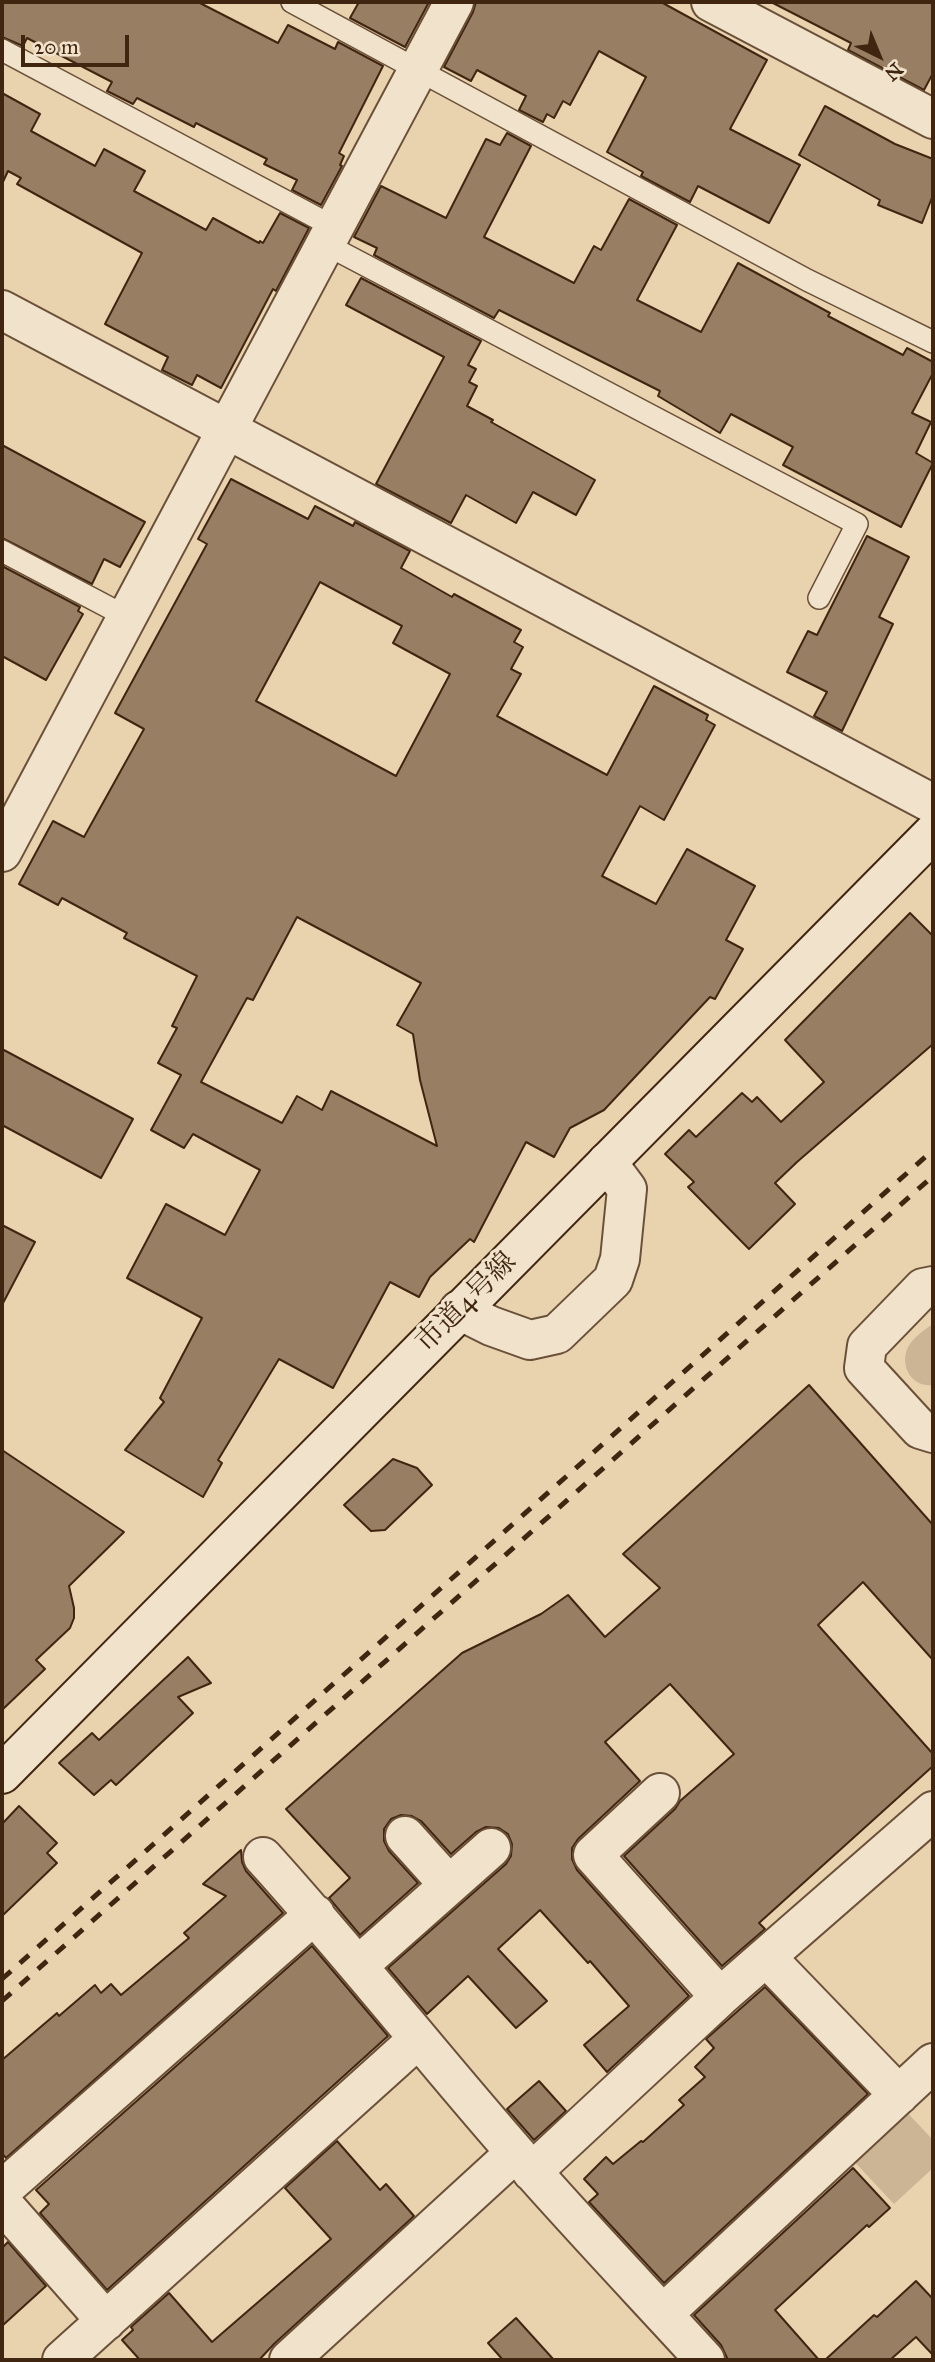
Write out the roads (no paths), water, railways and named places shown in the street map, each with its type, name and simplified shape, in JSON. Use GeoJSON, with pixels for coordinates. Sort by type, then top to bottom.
{"type":"FeatureCollection","features":[{"type":"Feature","properties":{"kind":"street"},"geometry":{"type":"LineString","coordinates":[[2,852],[454,2]]}},
{"type":"Feature","properties":{"kind":"street"},"geometry":{"type":"LineString","coordinates":[[711,2],[933,119]]}},
{"type":"Feature","properties":{"kind":"street"},"geometry":{"type":"LineString","coordinates":[[2,310],[933,804]]}},
{"type":"Feature","properties":{"kind":"street","name":"市道4号線"},"geometry":{"type":"LineString","coordinates":[[2,1774],[933,833]]}},
{"type":"Feature","properties":{"kind":"street"},"geometry":{"type":"LineString","coordinates":[[460,1310],[491,1326],[530,1340],[557,1334],[613,1280],[620,1259],[627,1189],[607,1162]]}},
{"type":"Feature","properties":{"kind":"street"},"geometry":{"type":"LineString","coordinates":[[933,1286],[923,1288],[867,1346],[864,1368],[920,1429],[933,1433]]}},
{"type":"Feature","properties":{"kind":"street"},"geometry":{"type":"LineString","coordinates":[[660,1793],[593,1854],[720,1997]]}},
{"type":"Feature","properties":{"kind":"street"},"geometry":{"type":"LineString","coordinates":[[289,2360],[720,1997],[933,1811]]}},
{"type":"Feature","properties":{"kind":"street"},"geometry":{"type":"LineString","coordinates":[[405,1836],[449,1885]]}},
{"type":"Feature","properties":{"kind":"street"},"geometry":{"type":"LineString","coordinates":[[359,1965],[491,1848]]}},
{"type":"Feature","properties":{"kind":"street"},"geometry":{"type":"LineString","coordinates":[[263,1857],[359,1965],[418,2039],[524,2162],[663,2314],[692,2356]]}},
{"type":"Feature","properties":{"kind":"street"},"geometry":{"type":"LineString","coordinates":[[2,2190],[315,1914]]}},
{"type":"Feature","properties":{"kind":"street"},"geometry":{"type":"LineString","coordinates":[[766,1957],[899,2095]]}},
{"type":"Feature","properties":{"kind":"street"},"geometry":{"type":"LineString","coordinates":[[2,2203],[92,2344],[418,2039]]}},
{"type":"Feature","properties":{"kind":"street"},"geometry":{"type":"LineString","coordinates":[[663,2314],[933,2063]]}},
{"type":"Feature","properties":{"kind":"lane"},"geometry":{"type":"LineString","coordinates":[[292,2],[807,279],[933,342]]}},
{"type":"Feature","properties":{"kind":"lane"},"geometry":{"type":"LineString","coordinates":[[2,50],[329,236],[857,524],[819,598]]}},
{"type":"Feature","properties":{"kind":"lane"},"geometry":{"type":"LineString","coordinates":[[2,551],[127,617]]}},
{"type":"Feature","properties":{"kind":"railway"},"geometry":{"type":"LineString","coordinates":[[2,1979],[933,1150]]}},
{"type":"Feature","properties":{"kind":"railway"},"geometry":{"type":"LineString","coordinates":[[2,2001],[933,1176]]}}]}
